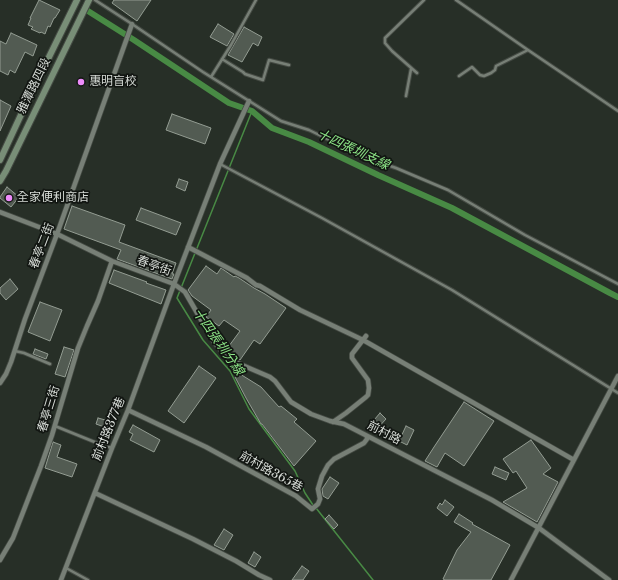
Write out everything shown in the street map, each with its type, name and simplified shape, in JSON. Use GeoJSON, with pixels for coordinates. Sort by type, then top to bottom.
{"type":"FeatureCollection","features":[{"type":"Feature","properties":{"kind":"street","name":"雅潭路四段"},"geometry":{"type":"LineString","coordinates":[[0,160],[76,0]]}},
{"type":"Feature","properties":{"kind":"street","name":"雅潭路四段"},"geometry":{"type":"LineString","coordinates":[[0,181],[88,0]]}},
{"type":"Feature","properties":{"kind":"street","name":"春亭二街"},"geometry":{"type":"LineString","coordinates":[[0,383],[6,374],[24,319],[57,234],[132,24]]}},
{"type":"Feature","properties":{"kind":"street","name":"春亭街"},"geometry":{"type":"LineString","coordinates":[[0,212],[57,234],[112,261],[174,284],[220,164],[249,101]]}},
{"type":"Feature","properties":{"kind":"street"},"geometry":{"type":"LineString","coordinates":[[26,104],[36,108]]}},
{"type":"Feature","properties":{"kind":"street"},"geometry":{"type":"LineString","coordinates":[[188,247],[247,278],[256,285],[300,310],[364,338],[574,460]]}},
{"type":"Feature","properties":{"kind":"street","name":"春亭三街"},"geometry":{"type":"LineString","coordinates":[[0,560],[13,538],[54,426],[78,348],[98,301],[112,261]]}},
{"type":"Feature","properties":{"kind":"street","name":"前村路377巷"},"geometry":{"type":"LineString","coordinates":[[61,580],[128,410],[174,284]]}},
{"type":"Feature","properties":{"kind":"street","name":"前村路"},"geometry":{"type":"LineString","coordinates":[[174,284],[185,292],[214,342],[226,356],[235,362],[270,377],[275,381],[291,402],[311,414],[333,422],[344,424],[492,500],[539,528],[609,580]]}},
{"type":"Feature","properties":{"kind":"street"},"geometry":{"type":"LineString","coordinates":[[333,422],[368,395],[368,380],[352,358],[352,354],[364,338]]}},
{"type":"Feature","properties":{"kind":"street"},"geometry":{"type":"LineString","coordinates":[[511,580],[618,376]]}},
{"type":"Feature","properties":{"kind":"street","name":"前村路365巷"},"geometry":{"type":"LineString","coordinates":[[128,410],[206,447],[296,496],[312,509],[318,504],[320,499],[318,489],[322,476],[328,465],[334,459],[364,443],[367,436]]}},
{"type":"Feature","properties":{"kind":"street"},"geometry":{"type":"LineString","coordinates":[[95,493],[193,539],[270,580]]}},
{"type":"Feature","properties":{"kind":"lane"},"geometry":{"type":"LineString","coordinates":[[95,0],[211,77],[281,121],[309,130],[364,158],[396,168],[448,190],[525,235],[618,284]]}},
{"type":"Feature","properties":{"kind":"lane"},"geometry":{"type":"LineString","coordinates":[[211,77],[256,0]]}},
{"type":"Feature","properties":{"kind":"lane"},"geometry":{"type":"LineString","coordinates":[[417,73],[392,51],[385,43],[385,38],[424,0]]}},
{"type":"Feature","properties":{"kind":"lane"},"geometry":{"type":"LineString","coordinates":[[456,0],[618,111]]}},
{"type":"Feature","properties":{"kind":"lane"},"geometry":{"type":"LineString","coordinates":[[459,76],[472,68],[480,75],[484,76],[495,70],[496,66],[528,50]]}},
{"type":"Feature","properties":{"kind":"lane"},"geometry":{"type":"LineString","coordinates":[[222,59],[245,74],[263,80],[269,60],[289,65]]}},
{"type":"Feature","properties":{"kind":"lane"},"geometry":{"type":"LineString","coordinates":[[406,96],[411,68]]}},
{"type":"Feature","properties":{"kind":"lane"},"geometry":{"type":"LineString","coordinates":[[220,164],[322,218],[452,290],[618,392]]}},
{"type":"Feature","properties":{"kind":"lane"},"geometry":{"type":"LineString","coordinates":[[14,351],[24,353],[50,364]]}},
{"type":"Feature","properties":{"kind":"lane"},"geometry":{"type":"LineString","coordinates":[[54,426],[112,448]]}},
{"type":"Feature","properties":{"kind":"lane"},"geometry":{"type":"LineString","coordinates":[[65,568],[88,580]]}},
{"type":"Feature","properties":{"kind":"building"},"geometry":{"type":"Polygon","coordinates":[[[39,0],[60,10],[50,27],[48,26],[45,34],[31,29],[33,27],[28,25],[39,0]]]}},
{"type":"Feature","properties":{"kind":"building"},"geometry":{"type":"Polygon","coordinates":[[[114,0],[151,0],[137,21],[112,3],[114,0]]]}},
{"type":"Feature","properties":{"kind":"building"},"geometry":{"type":"Polygon","coordinates":[[[218,24],[234,34],[227,46],[210,37],[218,24]]]}},
{"type":"Feature","properties":{"kind":"building"},"geometry":{"type":"Polygon","coordinates":[[[244,27],[262,37],[258,46],[253,43],[242,62],[228,55],[244,27]]]}},
{"type":"Feature","properties":{"kind":"building"},"geometry":{"type":"Polygon","coordinates":[[[11,33],[37,45],[33,56],[25,52],[15,73],[10,70],[8,75],[0,71],[0,41],[6,44],[11,33]]]}},
{"type":"Feature","properties":{"kind":"building"},"geometry":{"type":"Polygon","coordinates":[[[0,100],[11,106],[0,131],[0,100]]]}},
{"type":"Feature","properties":{"kind":"building"},"geometry":{"type":"Polygon","coordinates":[[[172,114],[211,128],[205,144],[166,130],[172,114]]]}},
{"type":"Feature","properties":{"kind":"building"},"geometry":{"type":"Polygon","coordinates":[[[179,179],[188,182],[185,191],[176,187],[179,179]]]}},
{"type":"Feature","properties":{"kind":"building","name":"全家便利商店"},"geometry":{"type":"Polygon","coordinates":[[[7,187],[19,197],[11,207],[0,198],[7,187]]]}},
{"type":"Feature","properties":{"kind":"building"},"geometry":{"type":"Polygon","coordinates":[[[72,206],[125,225],[119,242],[176,263],[172,274],[174,274],[172,279],[117,259],[121,250],[64,229],[72,206]]]}},
{"type":"Feature","properties":{"kind":"building"},"geometry":{"type":"Polygon","coordinates":[[[141,208],[181,223],[176,235],[136,220],[141,208]]]}},
{"type":"Feature","properties":{"kind":"building"},"geometry":{"type":"Polygon","coordinates":[[[206,266],[217,274],[221,268],[286,308],[260,344],[254,340],[240,360],[226,350],[240,331],[224,320],[219,326],[206,317],[211,310],[192,296],[188,290],[206,266]]]}},
{"type":"Feature","properties":{"kind":"building"},"geometry":{"type":"Polygon","coordinates":[[[114,270],[166,290],[161,304],[109,283],[114,270]]]}},
{"type":"Feature","properties":{"kind":"building"},"geometry":{"type":"Polygon","coordinates":[[[10,279],[18,289],[6,300],[0,293],[0,288],[10,279]]]}},
{"type":"Feature","properties":{"kind":"building"},"geometry":{"type":"Polygon","coordinates":[[[40,302],[62,310],[50,341],[28,332],[40,302]]]}},
{"type":"Feature","properties":{"kind":"building"},"geometry":{"type":"Polygon","coordinates":[[[64,347],[74,350],[65,377],[55,374],[64,347]]]}},
{"type":"Feature","properties":{"kind":"building"},"geometry":{"type":"Polygon","coordinates":[[[35,349],[48,354],[46,359],[33,354],[35,349]]]}},
{"type":"Feature","properties":{"kind":"building"},"geometry":{"type":"Polygon","coordinates":[[[199,366],[216,378],[184,423],[168,411],[199,366]]]}},
{"type":"Feature","properties":{"kind":"building"},"geometry":{"type":"Polygon","coordinates":[[[240,374],[261,387],[279,407],[281,406],[297,419],[294,422],[316,441],[294,466],[261,424],[235,377],[240,374]]]}},
{"type":"Feature","properties":{"kind":"building"},"geometry":{"type":"Polygon","coordinates":[[[464,402],[494,421],[464,466],[445,453],[437,467],[425,461],[434,447],[464,402]]]}},
{"type":"Feature","properties":{"kind":"building"},"geometry":{"type":"Polygon","coordinates":[[[380,413],[386,419],[375,431],[369,426],[380,413]]]}},
{"type":"Feature","properties":{"kind":"building"},"geometry":{"type":"Polygon","coordinates":[[[98,418],[109,421],[107,428],[96,424],[98,418]]]}},
{"type":"Feature","properties":{"kind":"building"},"geometry":{"type":"Polygon","coordinates":[[[133,425],[160,440],[154,452],[130,440],[133,434],[129,432],[133,425]]]}},
{"type":"Feature","properties":{"kind":"building"},"geometry":{"type":"Polygon","coordinates":[[[406,426],[414,430],[407,445],[399,441],[406,426]]]}},
{"type":"Feature","properties":{"kind":"building"},"geometry":{"type":"Polygon","coordinates":[[[531,440],[551,468],[543,474],[558,482],[537,522],[503,502],[527,488],[516,471],[513,473],[503,459],[531,440]]]}},
{"type":"Feature","properties":{"kind":"building"},"geometry":{"type":"Polygon","coordinates":[[[53,442],[61,445],[57,457],[77,464],[72,477],[45,468],[53,442]]]}},
{"type":"Feature","properties":{"kind":"building"},"geometry":{"type":"Polygon","coordinates":[[[495,467],[509,473],[506,480],[492,474],[495,467]]]}},
{"type":"Feature","properties":{"kind":"building"},"geometry":{"type":"Polygon","coordinates":[[[330,477],[339,483],[328,499],[323,496],[322,489],[330,477]]]}},
{"type":"Feature","properties":{"kind":"building"},"geometry":{"type":"Polygon","coordinates":[[[445,500],[454,507],[447,516],[437,508],[440,503],[442,505],[445,500]]]}},
{"type":"Feature","properties":{"kind":"building"},"geometry":{"type":"Polygon","coordinates":[[[459,514],[473,523],[472,524],[510,545],[491,580],[443,579],[457,550],[471,532],[454,522],[459,514]]]}},
{"type":"Feature","properties":{"kind":"building"},"geometry":{"type":"Polygon","coordinates":[[[329,515],[338,525],[334,529],[325,519],[329,515]]]}},
{"type":"Feature","properties":{"kind":"building"},"geometry":{"type":"Polygon","coordinates":[[[224,529],[233,535],[224,550],[214,545],[224,529]]]}},
{"type":"Feature","properties":{"kind":"building"},"geometry":{"type":"Polygon","coordinates":[[[254,552],[261,557],[255,567],[248,563],[254,552]]]}},
{"type":"Feature","properties":{"kind":"building"},"geometry":{"type":"Polygon","coordinates":[[[302,566],[309,571],[303,580],[292,580],[302,566]]]}},
{"type":"Feature","properties":{"kind":"waterway","name":"十四張圳支線"},"geometry":{"type":"LineString","coordinates":[[88,11],[229,103],[252,111],[272,128],[309,142],[452,208],[618,297]]}},
{"type":"Feature","properties":{"kind":"waterway","name":"十四張圳分線"},"geometry":{"type":"LineString","coordinates":[[252,111],[177,298],[203,340],[230,371],[249,409],[295,471],[305,493],[313,505]]}},
{"type":"Feature","properties":{"kind":"waterway","name":"十四張圳分線"},"geometry":{"type":"LineString","coordinates":[[316,508],[373,580]]}},
{"type":"Feature","properties":{"kind":"place","name":"惠明盲校"},"geometry":{"type":"Point","coordinates":[81,82]}},
{"type":"Feature","properties":{"kind":"place","name":"全家便利商店"},"geometry":{"type":"Point","coordinates":[9,198]}}]}
